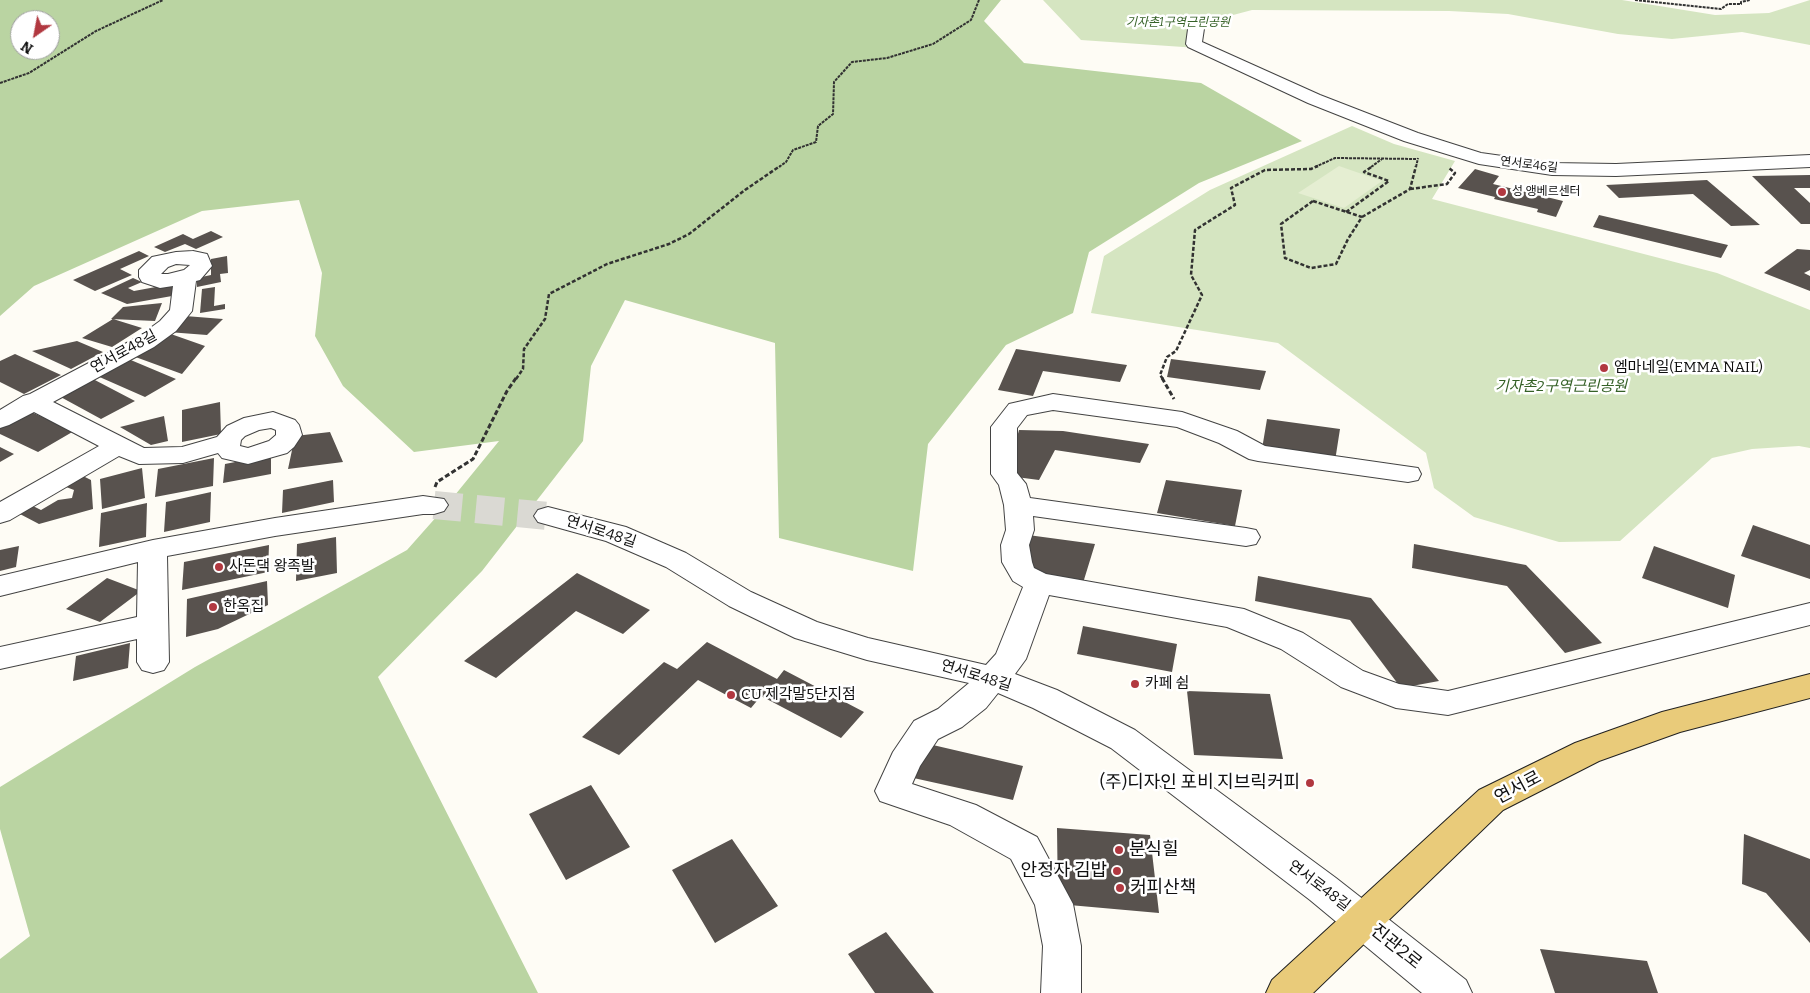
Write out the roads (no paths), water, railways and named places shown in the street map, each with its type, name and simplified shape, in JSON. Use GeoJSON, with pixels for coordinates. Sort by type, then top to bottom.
{"type":"FeatureCollection","features":[{"type":"Feature","properties":{"kind":"main road","name":"연서로"},"geometry":{"type":"LineString","coordinates":[[1286,993],[1491,800],[1587,752],[1674,721],[1810,686]]}},
{"type":"Feature","properties":{"kind":"street","name":"연서로46길"},"geometry":{"type":"LineString","coordinates":[[1197,22],[1194,44],[1314,99],[1411,137],[1479,158],[1552,169],[1616,170],[1810,161]]}},
{"type":"Feature","properties":{"kind":"street"},"geometry":{"type":"LineString","coordinates":[[1713,165],[1734,182]]}},
{"type":"Feature","properties":{"kind":"street","name":"연서로48길"},"geometry":{"type":"LineString","coordinates":[[0,420],[32,401],[146,342],[168,326],[182,311],[185,278]]}},
{"type":"Feature","properties":{"kind":"street"},"geometry":{"type":"LineString","coordinates":[[32,401],[139,456],[183,455],[227,442]]}},
{"type":"Feature","properties":{"kind":"street"},"geometry":{"type":"LineString","coordinates":[[1408,474],[1258,453],[1228,437],[1182,420],[1053,402],[1018,409],[1004,427],[1004,474],[1012,484],[1018,505],[1020,530],[1015,545],[1017,562],[1023,574],[1039,583],[1233,617],[1292,641],[1352,679],[1396,696],[1448,703],[1810,614]]}},
{"type":"Feature","properties":{"kind":"street"},"geometry":{"type":"LineString","coordinates":[[0,514],[118,445]]}},
{"type":"Feature","properties":{"kind":"street"},"geometry":{"type":"LineString","coordinates":[[0,586],[154,549],[275,527],[423,505],[434,497]]}},
{"type":"Feature","properties":{"kind":"street"},"geometry":{"type":"LineString","coordinates":[[1018,505],[1246,537]]}},
{"type":"Feature","properties":{"kind":"street","name":"연서로48길"},"geometry":{"type":"LineString","coordinates":[[548,516],[616,534],[676,560],[740,599],[806,630],[866,649],[942,664],[994,678],[1045,700],[1123,739],[1363,920]]}},
{"type":"Feature","properties":{"kind":"street"},"geometry":{"type":"LineString","coordinates":[[154,549],[152,625],[154,662]]}},
{"type":"Feature","properties":{"kind":"street"},"geometry":{"type":"LineString","coordinates":[[1039,583],[1010,659],[974,699],[950,718],[926,730],[905,761],[892,790],[963,815],[1024,848],[1054,904],[1062,946],[1061,993]]}},
{"type":"Feature","properties":{"kind":"street"},"geometry":{"type":"LineString","coordinates":[[0,658],[152,625]]}},
{"type":"Feature","properties":{"kind":"street","name":"진관2로"},"geometry":{"type":"LineString","coordinates":[[1363,920],[1452,993]]}},
{"type":"Feature","properties":{"kind":"tunnel"},"geometry":{"type":"LineString","coordinates":[[434,505],[548,516]]}},
{"type":"Feature","properties":{"kind":"place","name":"성 앵베르센터"},"geometry":{"type":"Point","coordinates":[1502,192]}},
{"type":"Feature","properties":{"kind":"place","name":"엠마네일(EMMA NAIL)"},"geometry":{"type":"Point","coordinates":[1604,368]}},
{"type":"Feature","properties":{"kind":"place","name":"사돈댁 왕족발"},"geometry":{"type":"Point","coordinates":[219,567]}},
{"type":"Feature","properties":{"kind":"place","name":"한옥집"},"geometry":{"type":"Point","coordinates":[213,607]}},
{"type":"Feature","properties":{"kind":"place","name":"카페 쉼"},"geometry":{"type":"Point","coordinates":[1135,684]}},
{"type":"Feature","properties":{"kind":"place","name":"CU 제각말5단지점"},"geometry":{"type":"Point","coordinates":[731,695]}},
{"type":"Feature","properties":{"kind":"place","name":"(주)디자인 포비 지브릭커피"},"geometry":{"type":"Point","coordinates":[1310,783]}},
{"type":"Feature","properties":{"kind":"place","name":"분식힐"},"geometry":{"type":"Point","coordinates":[1119,850]}},
{"type":"Feature","properties":{"kind":"place","name":"안정자 김밥"},"geometry":{"type":"Point","coordinates":[1117,871]}},
{"type":"Feature","properties":{"kind":"place","name":"커피산책"},"geometry":{"type":"Point","coordinates":[1120,888]}},
{"type":"Feature","properties":{"kind":"park label","name":"기자촌1구역근린공원"},"geometry":{"type":"Point","coordinates":[1178,23]}},
{"type":"Feature","properties":{"kind":"park label","name":"기자촌2구역근린공원"},"geometry":{"type":"Point","coordinates":[1561,387]}}]}
